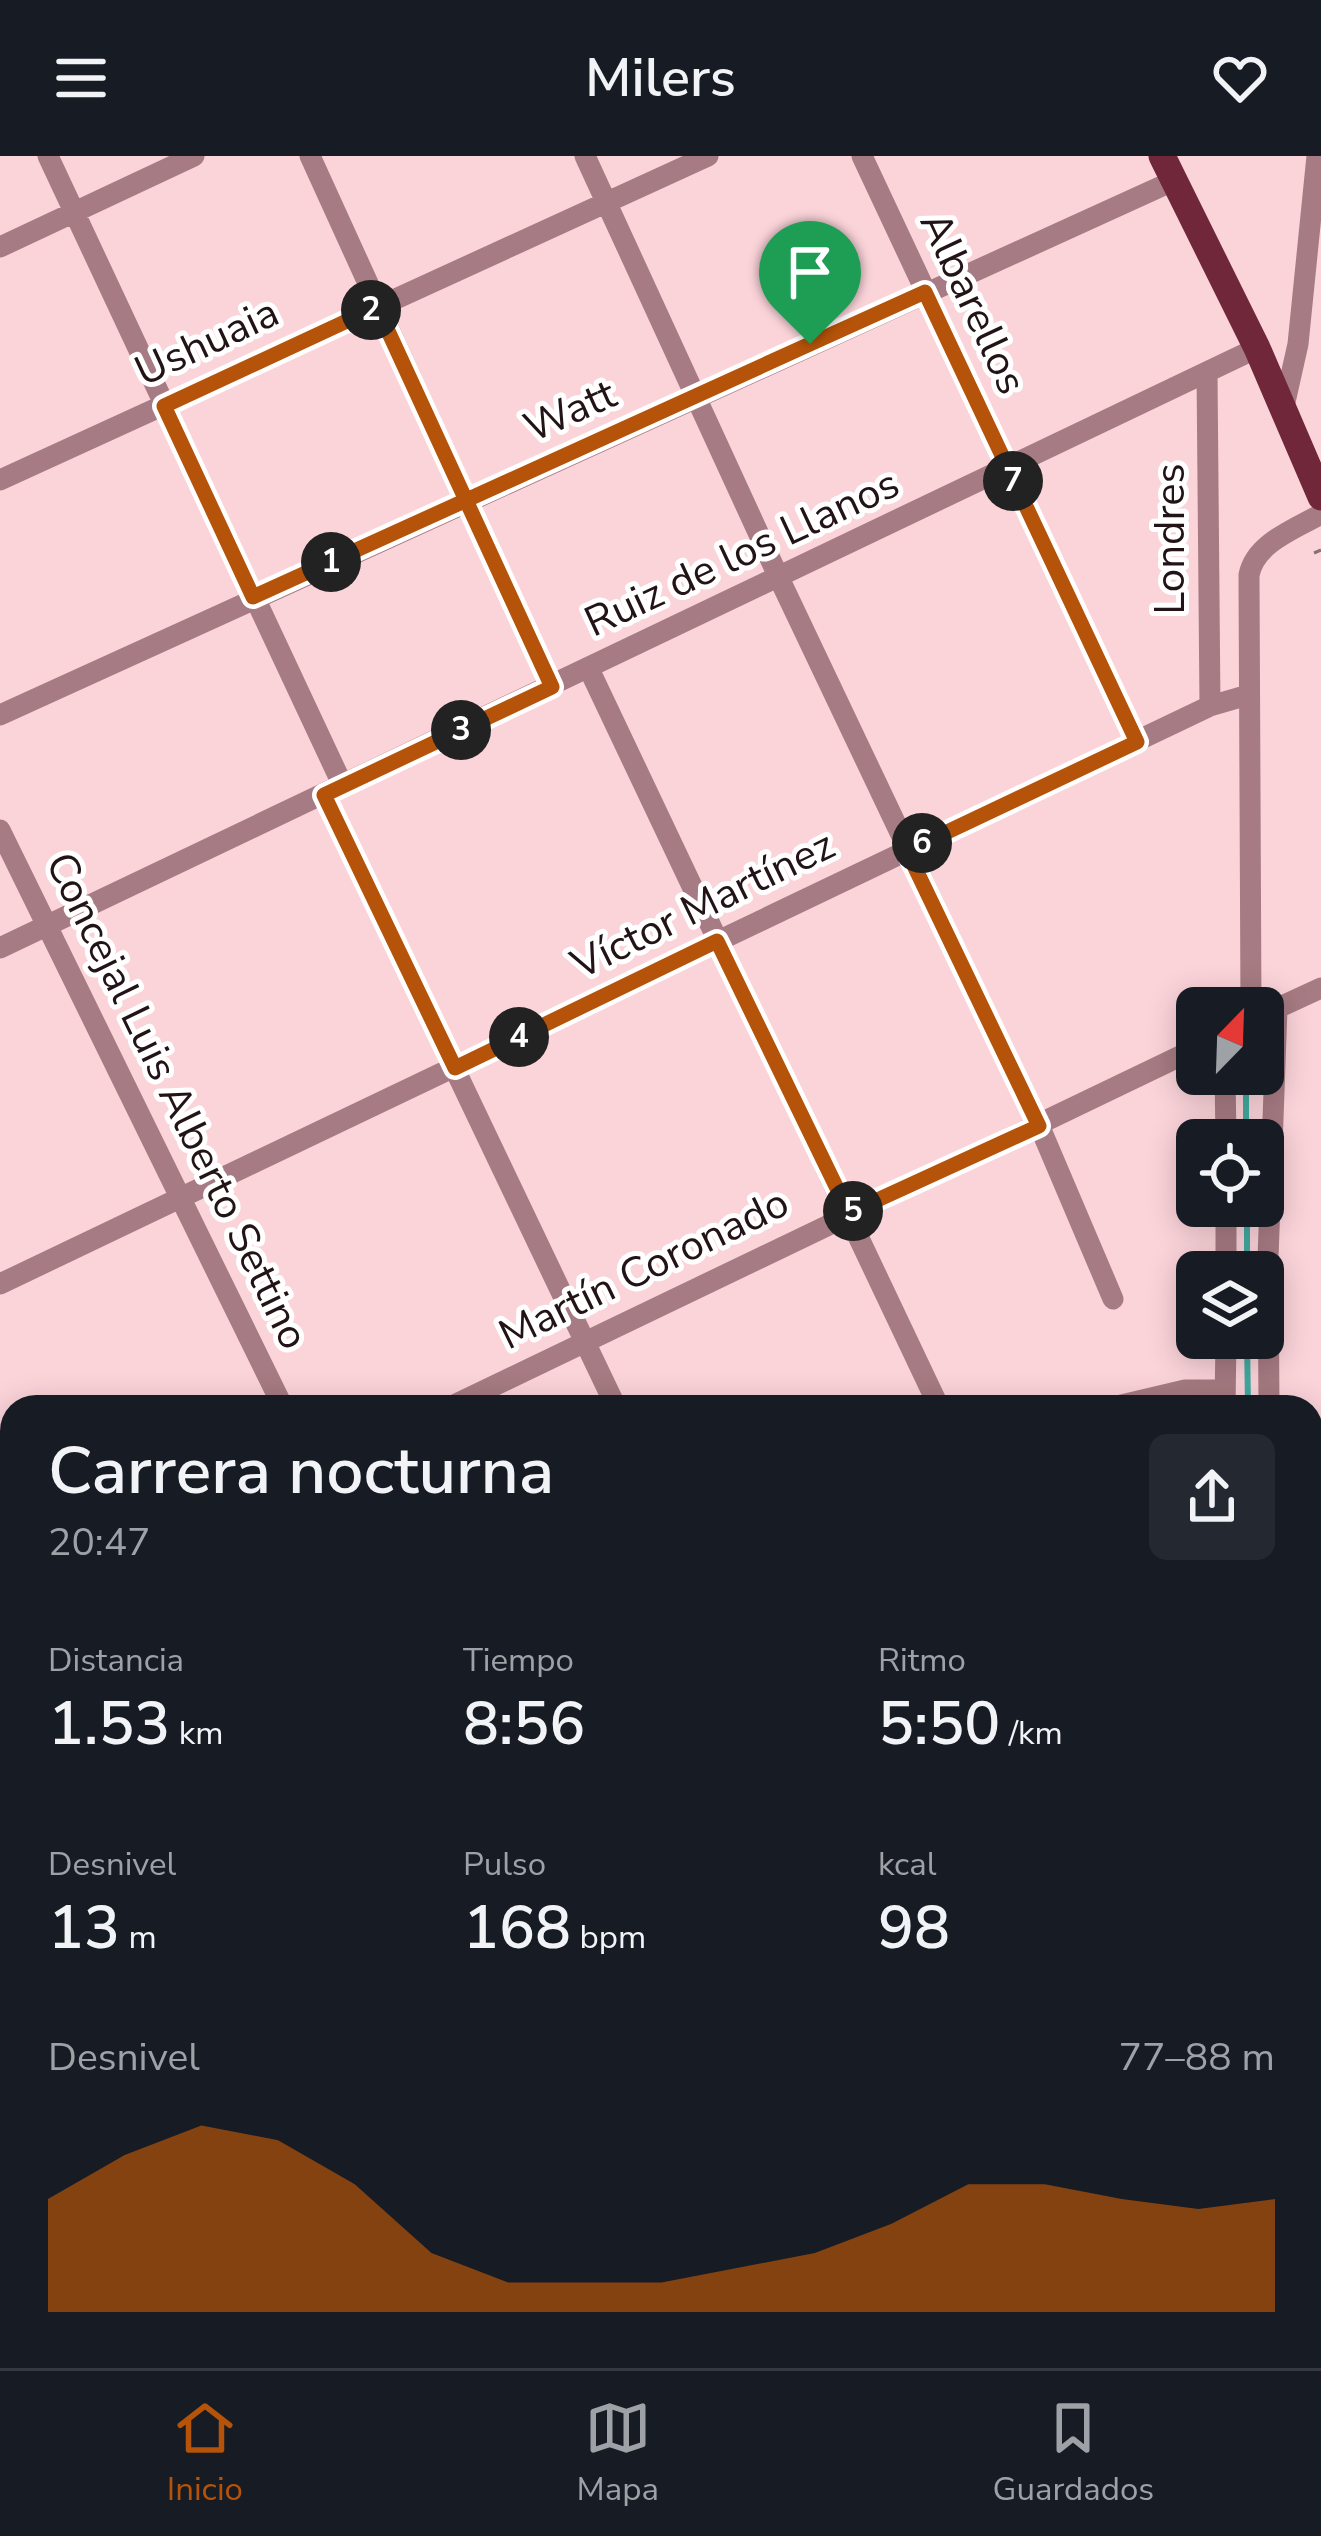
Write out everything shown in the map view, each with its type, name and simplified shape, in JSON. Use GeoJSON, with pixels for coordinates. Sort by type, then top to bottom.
{"type":"FeatureCollection","features":[{"type":"Feature","properties":{"kind":"main road"},"geometry":{"type":"LineString","coordinates":[[1168,168],[1259,354],[1321,496]]}},
{"type":"Feature","properties":{"kind":"street"},"geometry":{"type":"LineString","coordinates":[[48,156],[253,597],[455,1068],[610,1395]]}},
{"type":"Feature","properties":{"kind":"street"},"geometry":{"type":"LineString","coordinates":[[0,247],[194,156]]}},
{"type":"Feature","properties":{"kind":"street"},"geometry":{"type":"LineString","coordinates":[[310,156],[552,687]]}},
{"type":"Feature","properties":{"kind":"street"},"geometry":{"type":"LineString","coordinates":[[585,156],[778,578],[1039,1126],[1113,1299]]}},
{"type":"Feature","properties":{"kind":"street","name":"Ushuaia"},"geometry":{"type":"LineString","coordinates":[[0,480],[708,156]]}},
{"type":"Feature","properties":{"kind":"street","name":"Albarellos"},"geometry":{"type":"LineString","coordinates":[[862,156],[1137,742]]}},
{"type":"Feature","properties":{"kind":"street"},"geometry":{"type":"LineString","coordinates":[[1283,411],[1298,344],[1317,156]]}},
{"type":"Feature","properties":{"kind":"street","name":"Watt"},"geometry":{"type":"LineString","coordinates":[[0,715],[925,292],[1168,168]]}},
{"type":"Feature","properties":{"kind":"street","name":"Ruiz de los Llanos"},"geometry":{"type":"LineString","coordinates":[[0,948],[1208,372],[1259,354],[1285,355],[1298,344]]}},
{"type":"Feature","properties":{"kind":"street","name":"Londres"},"geometry":{"type":"LineString","coordinates":[[1208,372],[1210,706]]}},
{"type":"Feature","properties":{"kind":"street"},"geometry":{"type":"LineString","coordinates":[[1251,987],[1248,695],[1252,561],[1261,550],[1321,514]]}},
{"type":"Feature","properties":{"kind":"street"},"geometry":{"type":"LineString","coordinates":[[1209,566],[1252,561]]}},
{"type":"Feature","properties":{"kind":"street"},"geometry":{"type":"LineString","coordinates":[[589,669],[933,1395]]}},
{"type":"Feature","properties":{"kind":"street","name":"Víctor Martínez"},"geometry":{"type":"LineString","coordinates":[[0,1283],[1210,706],[1248,695]]}},
{"type":"Feature","properties":{"kind":"street","name":"Concejal Luis Alberto Settino"},"geometry":{"type":"LineString","coordinates":[[0,830],[278,1395]]}},
{"type":"Feature","properties":{"kind":"street"},"geometry":{"type":"LineString","coordinates":[[1284,1005],[1321,988]]}},
{"type":"Feature","properties":{"kind":"street","name":"Martín Coronado"},"geometry":{"type":"LineString","coordinates":[[475,1395],[1176,1058]]}},
{"type":"Feature","properties":{"kind":"street"},"geometry":{"type":"LineString","coordinates":[[1269,1095],[1269,1395]]}},
{"type":"Feature","properties":{"kind":"street"},"geometry":{"type":"LineString","coordinates":[[1224,1395],[1225,1359]]}},
{"type":"Feature","properties":{"kind":"street"},"geometry":{"type":"LineString","coordinates":[[1164,1395],[1185,1390],[1207,1395]]}},
{"type":"Feature","properties":{"kind":"path"},"geometry":{"type":"LineString","coordinates":[[1314,554],[1321,550]]}},
{"type":"Feature","properties":{"kind":"waterway"},"geometry":{"type":"LineString","coordinates":[[1246,1095],[1246,1119]]}},
{"type":"Feature","properties":{"kind":"waterway"},"geometry":{"type":"LineString","coordinates":[[1247,1227],[1247,1251]]}},
{"type":"Feature","properties":{"kind":"waterway"},"geometry":{"type":"LineString","coordinates":[[1247,1359],[1248,1395]]}},
{"type":"Feature","properties":{"kind":"route"},"geometry":{"type":"LineString","coordinates":[[810,344],[465,502],[253,597],[164,406],[377,307],[465,502],[552,687],[324,795],[455,1068],[717,941],[849,1213],[1039,1126],[907,851],[1137,742],[925,292],[810,344]]}}]}
